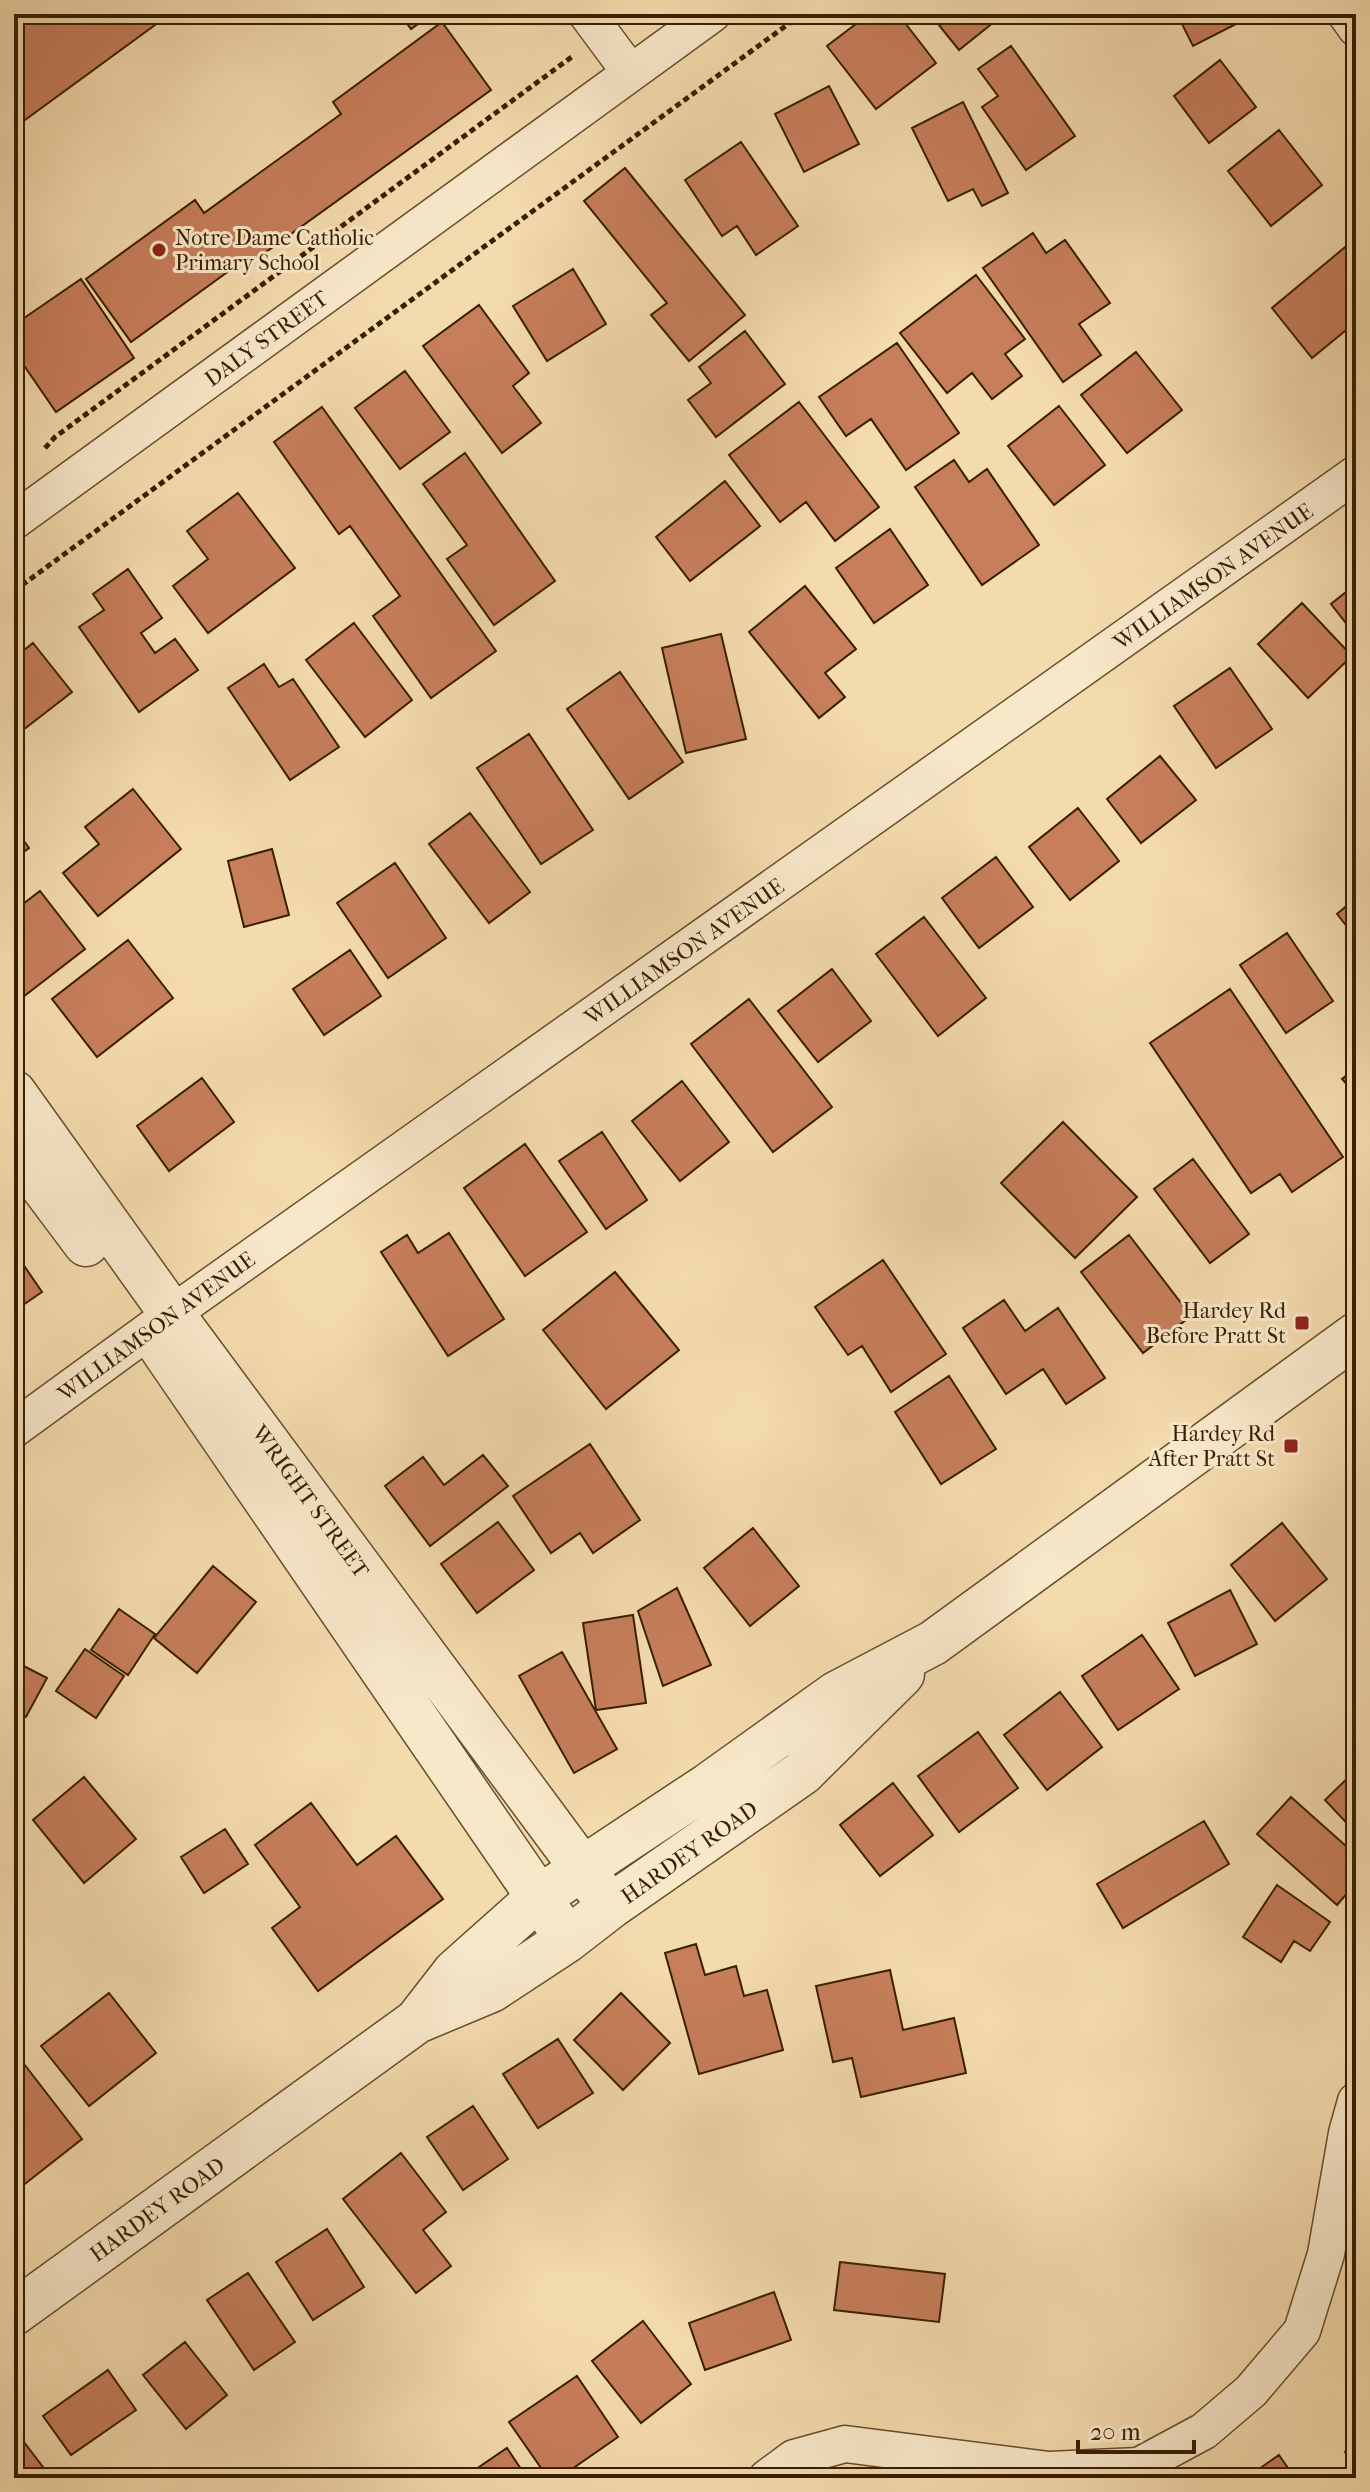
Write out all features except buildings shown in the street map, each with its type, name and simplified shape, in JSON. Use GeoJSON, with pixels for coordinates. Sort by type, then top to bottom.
{"type":"FeatureCollection","features":[{"type":"Feature","properties":{"kind":"street","name":"DALY STREET"},"geometry":{"type":"LineString","coordinates":[[14,521],[712,14]]}},
{"type":"Feature","properties":{"kind":"street"},"geometry":{"type":"LineString","coordinates":[[1346,14],[1356,28]]}},
{"type":"Feature","properties":{"kind":"street"},"geometry":{"type":"LineString","coordinates":[[596,25],[630,72]]}},
{"type":"Feature","properties":{"kind":"street","name":"WILLIAMSON AVENUE"},"geometry":{"type":"LineString","coordinates":[[14,1429],[1356,474]]}},
{"type":"Feature","properties":{"kind":"street","name":"WRIGHT STREET"},"geometry":{"type":"LineString","coordinates":[[14,1093],[567,1940]]}},
{"type":"Feature","properties":{"kind":"street","name":"WRIGHT STREET"},"geometry":{"type":"LineString","coordinates":[[14,1148],[161,1322],[611,1906]]}},
{"type":"Feature","properties":{"kind":"street","name":"HARDEY ROAD"},"geometry":{"type":"LineString","coordinates":[[417,2021],[455,1972],[538,1898],[709,1785],[836,1694],[933,1643],[1356,1335]]}},
{"type":"Feature","properties":{"kind":"street","name":"HARDEY ROAD"},"geometry":{"type":"LineString","coordinates":[[14,2313],[417,2021],[491,1990],[567,1940],[802,1773],[933,1643]]}},
{"type":"Feature","properties":{"kind":"street"},"geometry":{"type":"LineString","coordinates":[[767,2478],[794,2458],[845,2444],[1049,2470],[1139,2466],[1204,2431],[1251,2391],[1302,2331],[1326,2254],[1347,2133],[1356,2101]]}},
{"type":"Feature","properties":{"kind":"path"},"geometry":{"type":"LineString","coordinates":[[14,591],[802,14]]}},
{"type":"Feature","properties":{"kind":"path"},"geometry":{"type":"LineString","coordinates":[[45,449],[55,437],[491,115],[596,25]]}},
{"type":"Feature","properties":{"kind":"place","name":"Notre Dame Catholic Primary School"},"geometry":{"type":"Point","coordinates":[159,250]}},
{"type":"Feature","properties":{"kind":"place","name":"Hardey Rd Before Pratt St"},"geometry":{"type":"Point","coordinates":[1302,1323]}},
{"type":"Feature","properties":{"kind":"place","name":"Hardey Rd After Pratt St"},"geometry":{"type":"Point","coordinates":[1291,1446]}}]}
